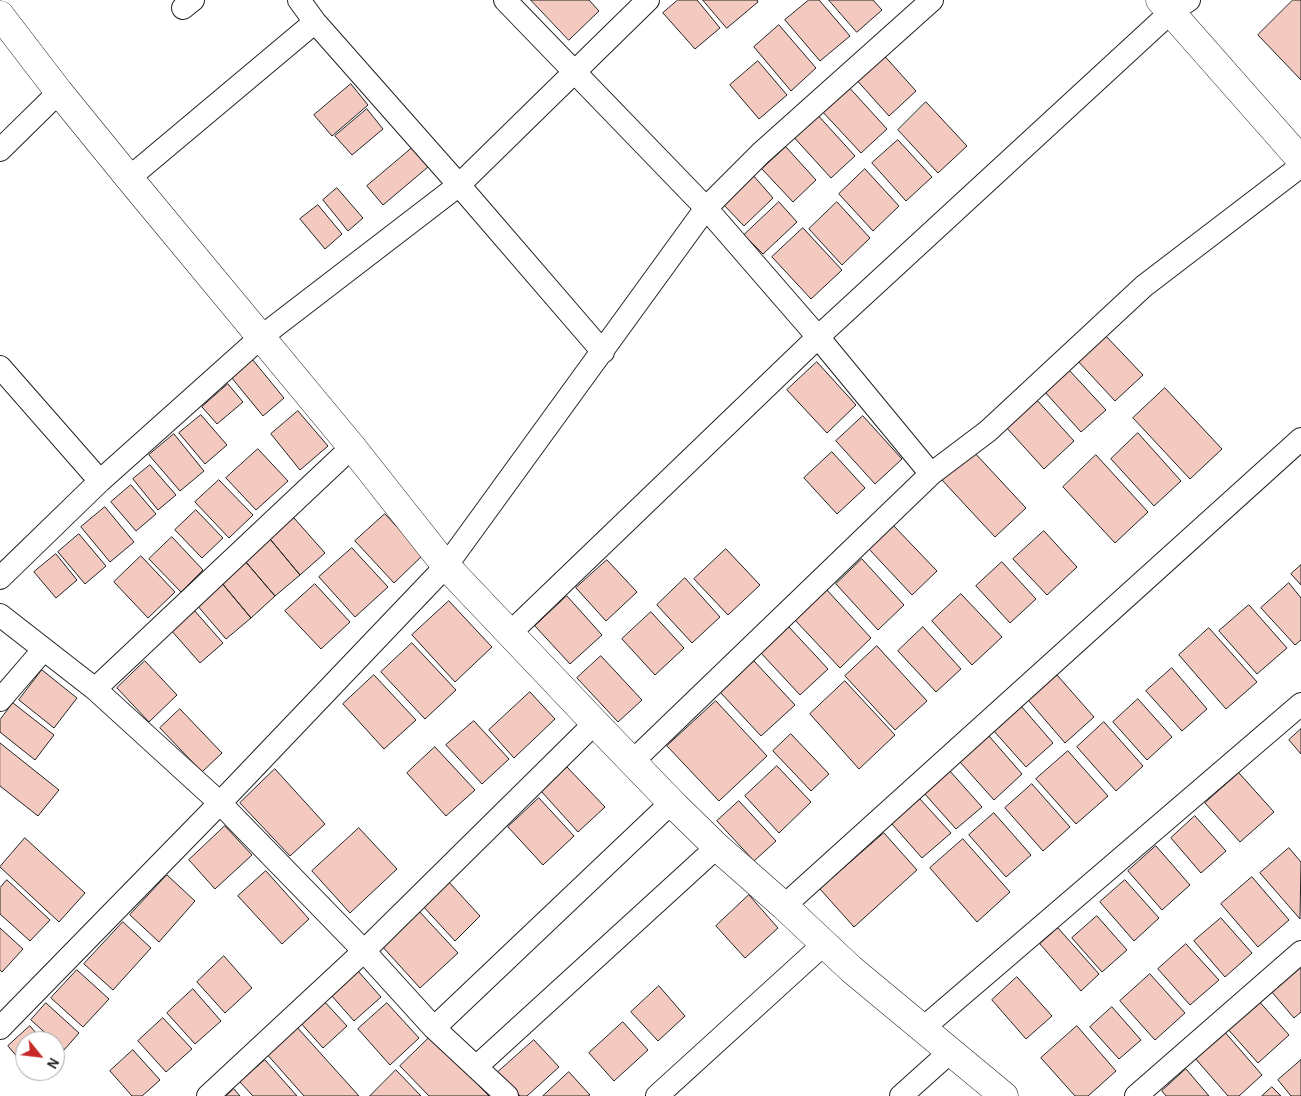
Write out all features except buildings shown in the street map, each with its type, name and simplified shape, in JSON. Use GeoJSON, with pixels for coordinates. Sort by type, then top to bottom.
{"type":"FeatureCollection","features":[{"type":"Feature","properties":{"kind":"street"},"geometry":{"type":"LineString","coordinates":[[299,0],[315,22],[603,352]]}},
{"type":"Feature","properties":{"kind":"street"},"geometry":{"type":"LineString","coordinates":[[505,0],[706,208],[818,337],[931,474]]}},
{"type":"Feature","properties":{"kind":"street"},"geometry":{"type":"LineString","coordinates":[[0,578],[100,481],[261,337],[459,185],[648,0]]}},
{"type":"Feature","properties":{"kind":"street"},"geometry":{"type":"LineString","coordinates":[[0,1028],[220,803],[446,566],[706,208],[761,153],[932,0]]}},
{"type":"Feature","properties":{"kind":"street"},"geometry":{"type":"LineString","coordinates":[[510,633],[818,337],[1174,4],[1301,160]]}},
{"type":"Feature","properties":{"kind":"street"},"geometry":{"type":"LineString","coordinates":[[0,15],[129,178],[352,447],[446,566],[632,762],[717,847],[851,969],[1004,1096]]}},
{"type":"Feature","properties":{"kind":"street"},"geometry":{"type":"LineString","coordinates":[[129,178],[315,22]]}},
{"type":"Feature","properties":{"kind":"street"},"geometry":{"type":"LineString","coordinates":[[0,150],[60,92]]}},
{"type":"Feature","properties":{"kind":"street"},"geometry":{"type":"LineString","coordinates":[[632,762],[931,474],[988,431],[1144,286],[1301,166]]}},
{"type":"Feature","properties":{"kind":"street"},"geometry":{"type":"LineString","coordinates":[[0,367],[100,481]]}},
{"type":"Feature","properties":{"kind":"street"},"geometry":{"type":"LineString","coordinates":[[784,906],[1301,439]]}},
{"type":"Feature","properties":{"kind":"street"},"geometry":{"type":"LineString","coordinates":[[95,689],[352,447]]}},
{"type":"Feature","properties":{"kind":"street"},"geometry":{"type":"LineString","coordinates":[[0,615],[95,689],[220,803],[364,951],[434,1028],[507,1096]]}},
{"type":"Feature","properties":{"kind":"street"},"geometry":{"type":"LineString","coordinates":[[0,700],[44,649]]}},
{"type":"Feature","properties":{"kind":"street"},"geometry":{"type":"LineString","coordinates":[[922,1029],[1301,704]]}},
{"type":"Feature","properties":{"kind":"street"},"geometry":{"type":"LineString","coordinates":[[208,1096],[364,951],[595,723]]}},
{"type":"Feature","properties":{"kind":"street"},"geometry":{"type":"LineString","coordinates":[[434,1028],[672,802]]}},
{"type":"Feature","properties":{"kind":"street"},"geometry":{"type":"LineString","coordinates":[[476,1067],[717,847]]}},
{"type":"Feature","properties":{"kind":"street"},"geometry":{"type":"LineString","coordinates":[[657,1096],[824,944]]}},
{"type":"Feature","properties":{"kind":"street"},"geometry":{"type":"LineString","coordinates":[[1136,1096],[1301,952]]}},
{"type":"Feature","properties":{"kind":"street"},"geometry":{"type":"LineString","coordinates":[[901,1096],[950,1052]]}}]}
